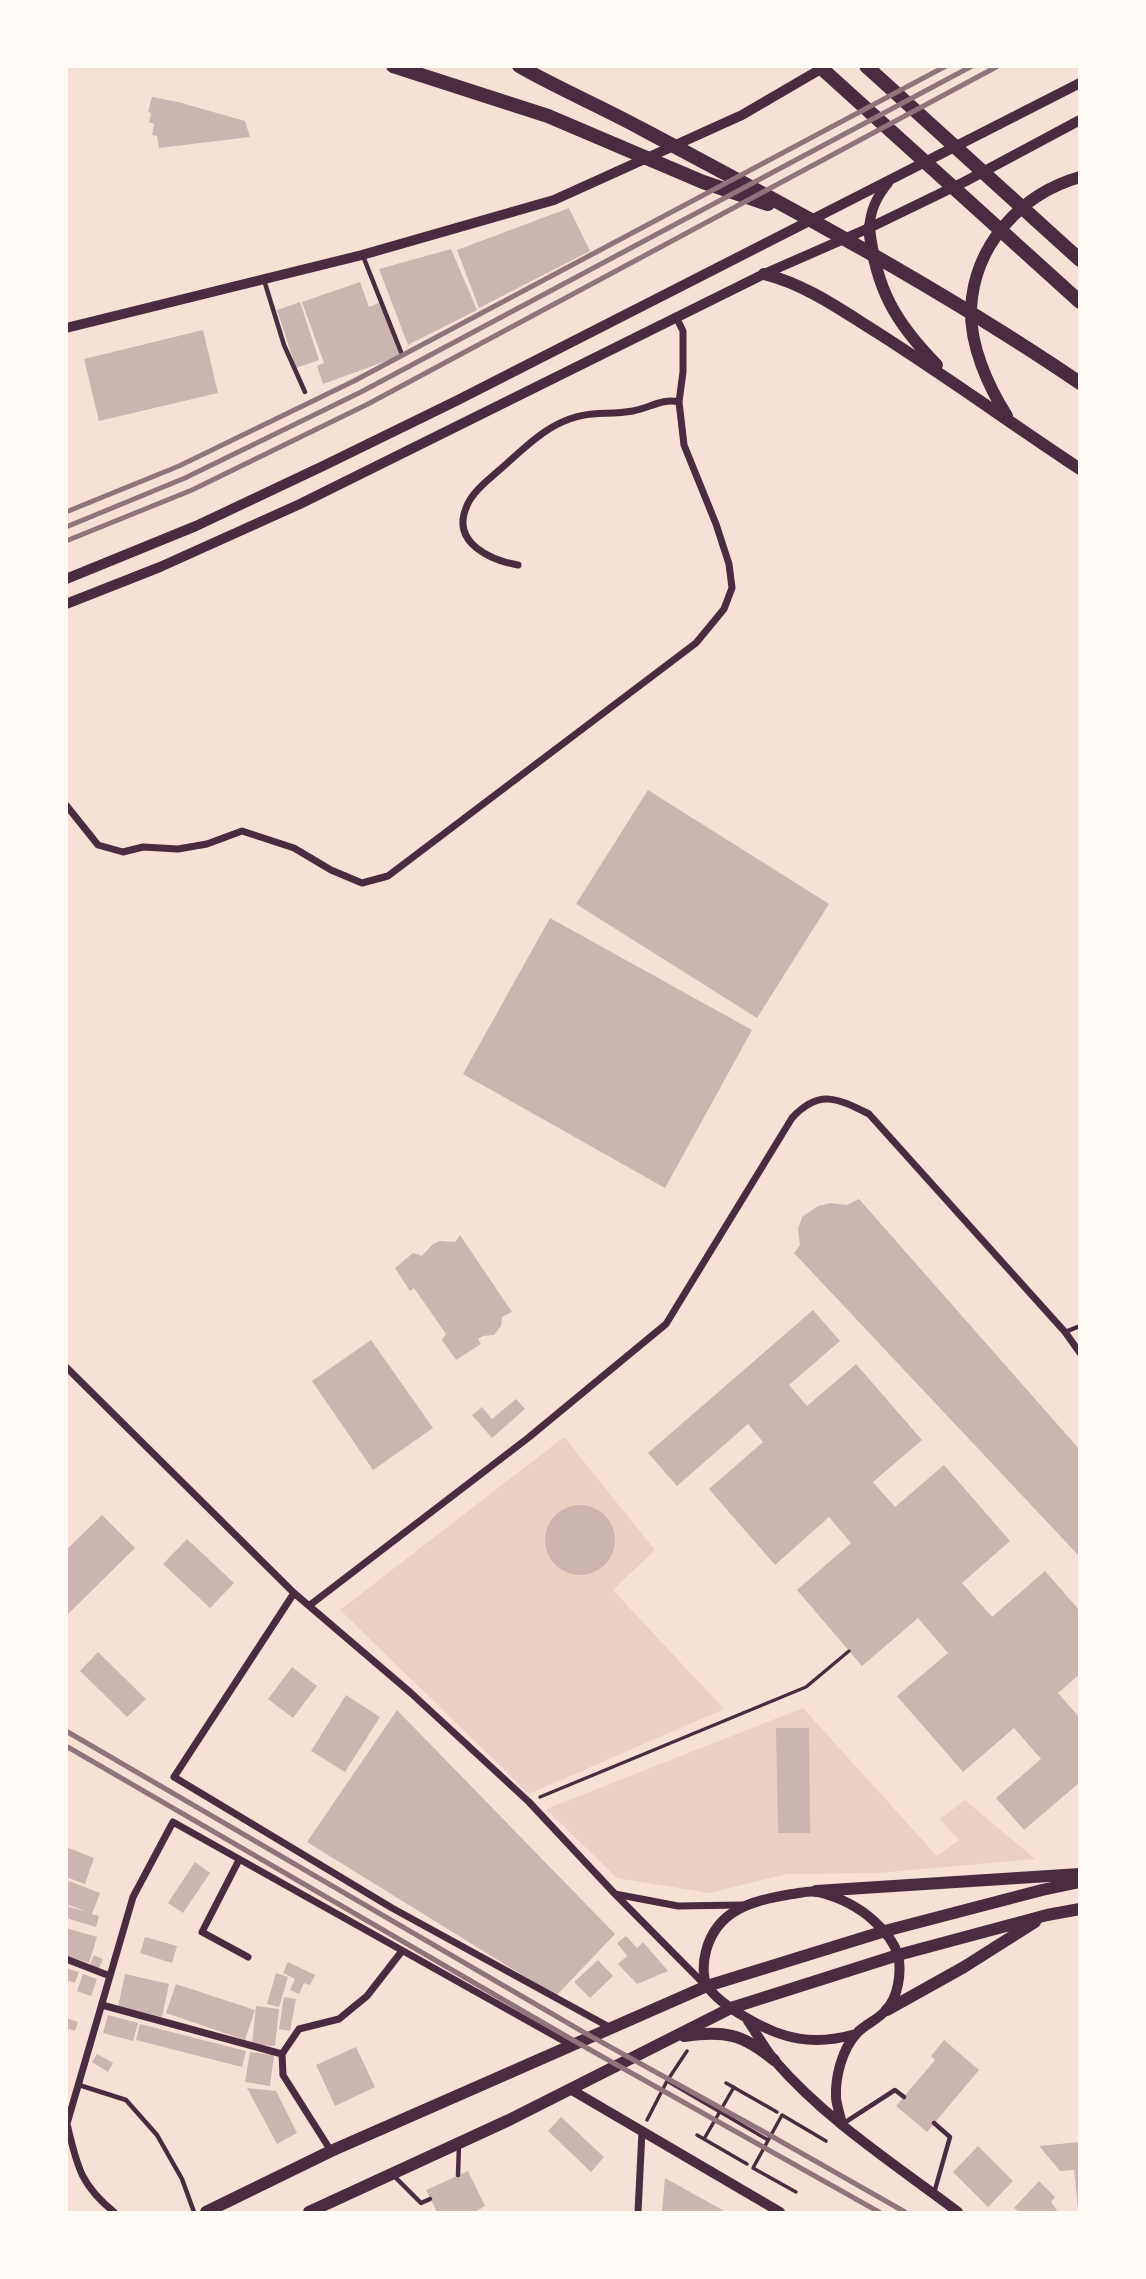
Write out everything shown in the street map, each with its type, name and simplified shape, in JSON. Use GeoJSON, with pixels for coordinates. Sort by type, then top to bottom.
{"type":"FeatureCollection","features":[{"type":"Feature","properties":{"kind":"highway"},"geometry":{"type":"LineString","coordinates":[[393,66],[548,116],[703,182],[806,216]]}},
{"type":"Feature","properties":{"kind":"highway"},"geometry":{"type":"LineString","coordinates":[[519,66],[806,216],[980,319],[1080,383]]}},
{"type":"Feature","properties":{"kind":"highway"},"geometry":{"type":"LineString","coordinates":[[819,66],[1080,302]]}},
{"type":"Feature","properties":{"kind":"highway"},"geometry":{"type":"LineString","coordinates":[[866,66],[1080,260]]}},
{"type":"Feature","properties":{"kind":"main road"},"geometry":{"type":"LineString","coordinates":[[66,328],[362,255],[554,200],[742,115],[826,66]]}},
{"type":"Feature","properties":{"kind":"main road"},"geometry":{"type":"LineString","coordinates":[[66,579],[196,526],[456,401],[1080,83]]}},
{"type":"Feature","properties":{"kind":"main road"},"geometry":{"type":"LineString","coordinates":[[66,604],[160,567],[300,504],[764,274],[869,228],[966,181],[1080,120]]}},
{"type":"Feature","properties":{"kind":"main road"},"geometry":{"type":"LineString","coordinates":[[1012,424],[994,396],[977,348],[971,310],[975,280],[986,250],[1007,221],[1030,200],[1057,183],[1080,177]]}},
{"type":"Feature","properties":{"kind":"main road"},"geometry":{"type":"LineString","coordinates":[[892,178],[871,210],[869,228],[876,268],[898,320],[953,381]]}},
{"type":"Feature","properties":{"kind":"main road"},"geometry":{"type":"LineString","coordinates":[[764,274],[786,279],[812,292],[953,381],[1080,469]]}},
{"type":"Feature","properties":{"kind":"main road"},"geometry":{"type":"LineString","coordinates":[[1047,1915],[964,1967],[887,2010],[856,2034],[832,2041],[780,2035],[731,2008],[707,1986],[703,1963],[709,1939],[720,1924],[743,1905],[816,1891],[1080,1874]]}},
{"type":"Feature","properties":{"kind":"main road"},"geometry":{"type":"LineString","coordinates":[[206,2213],[331,2151],[707,1986],[885,1931],[1080,1882]]}},
{"type":"Feature","properties":{"kind":"main road"},"geometry":{"type":"LineString","coordinates":[[816,1891],[861,1909],[885,1931],[898,1955],[899,1984],[887,2010]]}},
{"type":"Feature","properties":{"kind":"main road"},"geometry":{"type":"LineString","coordinates":[[309,2213],[459,2143],[731,2008],[898,1955],[1047,1915],[1080,1909]]}},
{"type":"Feature","properties":{"kind":"main road"},"geometry":{"type":"LineString","coordinates":[[746,2018],[774,2060]]}},
{"type":"Feature","properties":{"kind":"main road"},"geometry":{"type":"LineString","coordinates":[[673,2038],[708,2032],[733,2035],[756,2044],[842,2124],[958,2213]]}},
{"type":"Feature","properties":{"kind":"main road"},"geometry":{"type":"LineString","coordinates":[[842,2124],[836,2099],[838,2079],[843,2057],[856,2034]]}},
{"type":"Feature","properties":{"kind":"main road"},"geometry":{"type":"LineString","coordinates":[[570,2089],[780,2213]]}},
{"type":"Feature","properties":{"kind":"street"},"geometry":{"type":"LineString","coordinates":[[66,805],[98,845],[123,852],[143,847],[178,849],[207,844],[242,831],[294,848],[331,870],[362,883],[388,876],[696,643],[724,609],[732,588],[729,564],[716,524],[684,445],[679,402],[683,372],[683,331],[676,317]]}},
{"type":"Feature","properties":{"kind":"street"},"geometry":{"type":"LineString","coordinates":[[517,565],[488,556],[469,542],[462,525],[466,506],[484,484],[535,439],[554,426],[580,415],[633,411],[667,399],[679,402]]}},
{"type":"Feature","properties":{"kind":"street"},"geometry":{"type":"LineString","coordinates":[[310,1605],[528,1438],[666,1324],[792,1118],[817,1098],[841,1100],[869,1114],[1065,1332],[1080,1353]]}},
{"type":"Feature","properties":{"kind":"street"},"geometry":{"type":"LineString","coordinates":[[66,1367],[294,1593],[411,1693],[529,1802],[615,1894],[707,1986]]}},
{"type":"Feature","properties":{"kind":"street"},"geometry":{"type":"LineString","coordinates":[[294,1593],[174,1777],[393,1908],[612,2028]]}},
{"type":"Feature","properties":{"kind":"street"},"geometry":{"type":"LineString","coordinates":[[114,2213],[79,2172],[67,2125],[133,1897],[173,1822],[571,2045]]}},
{"type":"Feature","properties":{"kind":"street"},"geometry":{"type":"LineString","coordinates":[[239,1860],[202,1932],[248,1957]]}},
{"type":"Feature","properties":{"kind":"street"},"geometry":{"type":"LineString","coordinates":[[615,1894],[678,1906],[743,1905]]}},
{"type":"Feature","properties":{"kind":"street"},"geometry":{"type":"LineString","coordinates":[[331,2151],[283,2075],[282,2054],[299,2029],[339,2019],[368,1996],[402,1951]]}},
{"type":"Feature","properties":{"kind":"street"},"geometry":{"type":"LineString","coordinates":[[66,1959],[110,1976]]}},
{"type":"Feature","properties":{"kind":"street"},"geometry":{"type":"LineString","coordinates":[[102,2005],[282,2054]]}},
{"type":"Feature","properties":{"kind":"street"},"geometry":{"type":"LineString","coordinates":[[638,2213],[642,2131]]}},
{"type":"Feature","properties":{"kind":"lane"},"geometry":{"type":"LineString","coordinates":[[362,255],[401,352]]}},
{"type":"Feature","properties":{"kind":"lane"},"geometry":{"type":"LineString","coordinates":[[263,279],[284,345],[305,392]]}},
{"type":"Feature","properties":{"kind":"lane"},"geometry":{"type":"LineString","coordinates":[[1065,1332],[1080,1326]]}},
{"type":"Feature","properties":{"kind":"lane"},"geometry":{"type":"LineString","coordinates":[[79,2085],[126,2100],[157,2135],[183,2179],[194,2213]]}},
{"type":"Feature","properties":{"kind":"lane"},"geometry":{"type":"LineString","coordinates":[[842,2124],[895,2090],[904,2097]]}},
{"type":"Feature","properties":{"kind":"lane"},"geometry":{"type":"LineString","coordinates":[[934,2123],[950,2137],[934,2194]]}},
{"type":"Feature","properties":{"kind":"lane"},"geometry":{"type":"LineString","coordinates":[[458,2175],[459,2143]]}},
{"type":"Feature","properties":{"kind":"lane"},"geometry":{"type":"LineString","coordinates":[[392,2174],[421,2203],[430,2199]]}},
{"type":"Feature","properties":{"kind":"path"},"geometry":{"type":"LineString","coordinates":[[529,1802],[806,1687],[849,1651]]}},
{"type":"Feature","properties":{"kind":"path"},"geometry":{"type":"LineString","coordinates":[[642,2131],[667,2081],[687,2052],[695,2046]]}},
{"type":"Feature","properties":{"kind":"path"},"geometry":{"type":"LineString","coordinates":[[667,2081],[768,2140]]}},
{"type":"Feature","properties":{"kind":"path"},"geometry":{"type":"LineString","coordinates":[[726,2083],[777,2112]]}},
{"type":"Feature","properties":{"kind":"path"},"geometry":{"type":"LineString","coordinates":[[704,2139],[734,2087]]}},
{"type":"Feature","properties":{"kind":"path"},"geometry":{"type":"LineString","coordinates":[[796,2192],[753,2168],[782,2115],[826,2141]]}},
{"type":"Feature","properties":{"kind":"path"},"geometry":{"type":"LineString","coordinates":[[697,2135],[747,2164]]}},
{"type":"Feature","properties":{"kind":"shaded area"},"geometry":{"type":"Polygon","coordinates":[[[564,1437],[655,1550],[613,1590],[724,1709],[529,1794],[340,1610],[564,1437]]]}},
{"type":"Feature","properties":{"kind":"shaded area"},"geometry":{"type":"Polygon","coordinates":[[[803,1708],[937,1856],[959,1840],[940,1819],[965,1800],[1035,1859],[878,1873],[787,1874],[709,1893],[617,1878],[546,1809],[803,1708]]]}},
{"type":"Feature","properties":{"kind":"building"},"geometry":{"type":"Polygon","coordinates":[[[152,97],[245,121],[250,137],[159,148],[157,136],[152,135],[154,124],[149,122],[151,113],[148,112],[152,97]]]}},
{"type":"Feature","properties":{"kind":"building"},"geometry":{"type":"Polygon","coordinates":[[[569,208],[590,251],[479,308],[457,250],[569,208]]]}},
{"type":"Feature","properties":{"kind":"building"},"geometry":{"type":"Polygon","coordinates":[[[451,249],[477,310],[408,345],[379,269],[451,249]]]}},
{"type":"Feature","properties":{"kind":"building"},"geometry":{"type":"Polygon","coordinates":[[[360,282],[369,307],[381,302],[400,356],[323,384],[317,366],[324,363],[302,302],[360,282]]]}},
{"type":"Feature","properties":{"kind":"building"},"geometry":{"type":"Polygon","coordinates":[[[300,302],[319,360],[296,368],[277,310],[300,302]]]}},
{"type":"Feature","properties":{"kind":"building"},"geometry":{"type":"Polygon","coordinates":[[[203,330],[218,393],[99,421],[84,359],[203,330]]]}},
{"type":"Feature","properties":{"kind":"building"},"geometry":{"type":"Polygon","coordinates":[[[648,790],[829,904],[757,1018],[576,904],[648,790]]]}},
{"type":"Feature","properties":{"kind":"building"},"geometry":{"type":"Polygon","coordinates":[[[550,918],[752,1030],[665,1188],[463,1074],[550,918]]]}},
{"type":"Feature","properties":{"kind":"building"},"geometry":{"type":"Polygon","coordinates":[[[859,1199],[1080,1450],[1080,1557],[794,1253],[800,1245],[798,1229],[802,1217],[818,1206],[831,1203],[847,1205],[859,1199]]]}},
{"type":"Feature","properties":{"kind":"building"},"geometry":{"type":"Polygon","coordinates":[[[460,1235],[512,1312],[502,1317],[501,1326],[494,1335],[478,1339],[481,1344],[456,1360],[442,1340],[446,1334],[414,1288],[410,1291],[395,1268],[413,1253],[422,1256],[433,1244],[440,1241],[455,1242],[460,1235]]]}},
{"type":"Feature","properties":{"kind":"building"},"geometry":{"type":"Polygon","coordinates":[[[813,1310],[840,1341],[789,1385],[807,1406],[856,1364],[922,1440],[873,1482],[895,1507],[944,1465],[1010,1541],[962,1583],[992,1617],[1045,1571],[1080,1611],[1080,1674],[1058,1693],[1080,1718],[1080,1782],[1024,1830],[996,1798],[1041,1759],[1014,1728],[963,1772],[897,1696],[948,1653],[918,1618],[862,1666],[797,1590],[851,1543],[829,1517],[775,1565],[709,1489],[763,1442],[748,1424],[677,1486],[648,1453],[813,1310]]]}},
{"type":"Feature","properties":{"kind":"building"},"geometry":{"type":"Polygon","coordinates":[[[371,1340],[433,1428],[373,1470],[312,1381],[371,1340]]]}},
{"type":"Feature","properties":{"kind":"building"},"geometry":{"type":"Polygon","coordinates":[[[516,1399],[525,1409],[492,1438],[472,1415],[482,1407],[492,1419],[516,1399]]]}},
{"type":"Feature","properties":{"kind":"building"},"geometry":{"type":"Polygon","coordinates":[[[580,1505],[605,1515],[615,1540],[605,1565],[580,1575],[555,1565],[545,1540],[555,1515],[580,1505]]]}},
{"type":"Feature","properties":{"kind":"building"},"geometry":{"type":"Polygon","coordinates":[[[102,1515],[135,1548],[66,1616],[66,1550],[102,1515]]]}},
{"type":"Feature","properties":{"kind":"building"},"geometry":{"type":"Polygon","coordinates":[[[187,1539],[234,1583],[210,1608],[163,1564],[187,1539]]]}},
{"type":"Feature","properties":{"kind":"building"},"geometry":{"type":"Polygon","coordinates":[[[98,1652],[146,1699],[127,1717],[80,1671],[98,1652]]]}},
{"type":"Feature","properties":{"kind":"building"},"geometry":{"type":"Polygon","coordinates":[[[292,1667],[317,1686],[293,1718],[268,1699],[292,1667]]]}},
{"type":"Feature","properties":{"kind":"building"},"geometry":{"type":"Polygon","coordinates":[[[346,1695],[380,1717],[345,1772],[311,1751],[346,1695]]]}},
{"type":"Feature","properties":{"kind":"building"},"geometry":{"type":"Polygon","coordinates":[[[397,1710],[615,1934],[556,1996],[307,1842],[397,1710]]]}},
{"type":"Feature","properties":{"kind":"building"},"geometry":{"type":"Polygon","coordinates":[[[776,1728],[809,1728],[810,1833],[778,1833],[776,1728]]]}},
{"type":"Feature","properties":{"kind":"building"},"geometry":{"type":"Polygon","coordinates":[[[66,1847],[94,1858],[85,1884],[66,1877],[66,1847]]]}},
{"type":"Feature","properties":{"kind":"building"},"geometry":{"type":"Polygon","coordinates":[[[195,1862],[210,1873],[183,1913],[168,1903],[195,1862]]]}},
{"type":"Feature","properties":{"kind":"building"},"geometry":{"type":"Polygon","coordinates":[[[69,1881],[100,1893],[92,1914],[99,1916],[96,1927],[66,1918],[66,1906],[88,1912],[66,1904],[66,1887],[69,1881]]]}},
{"type":"Feature","properties":{"kind":"building"},"geometry":{"type":"Polygon","coordinates":[[[66,1928],[97,1937],[89,1963],[66,1956],[66,1928]]]}},
{"type":"Feature","properties":{"kind":"building"},"geometry":{"type":"Polygon","coordinates":[[[626,1936],[637,1948],[643,1942],[668,1971],[637,1984],[618,1964],[627,1956],[617,1943],[626,1936]]]}},
{"type":"Feature","properties":{"kind":"building"},"geometry":{"type":"Polygon","coordinates":[[[145,1937],[177,1946],[172,1963],[140,1953],[145,1937]]]}},
{"type":"Feature","properties":{"kind":"building"},"geometry":{"type":"Polygon","coordinates":[[[94,1955],[103,1959],[98,1970],[89,1967],[94,1955]]]}},
{"type":"Feature","properties":{"kind":"building"},"geometry":{"type":"Polygon","coordinates":[[[598,1960],[613,1976],[590,1998],[574,1982],[598,1960]]]}},
{"type":"Feature","properties":{"kind":"building"},"geometry":{"type":"Polygon","coordinates":[[[288,1962],[315,1975],[310,1985],[304,1983],[299,1994],[290,1990],[295,1979],[283,1973],[288,1962]]]}},
{"type":"Feature","properties":{"kind":"building"},"geometry":{"type":"Polygon","coordinates":[[[66,1968],[79,1972],[75,1983],[66,1980],[66,1968]]]}},
{"type":"Feature","properties":{"kind":"building"},"geometry":{"type":"Polygon","coordinates":[[[276,1973],[288,1977],[279,2007],[267,2004],[276,1973]]]}},
{"type":"Feature","properties":{"kind":"building"},"geometry":{"type":"Polygon","coordinates":[[[83,1974],[97,1979],[91,1996],[77,1991],[83,1974]]]}},
{"type":"Feature","properties":{"kind":"building"},"geometry":{"type":"Polygon","coordinates":[[[125,1974],[169,1984],[162,2017],[118,2007],[125,1974]]]}},
{"type":"Feature","properties":{"kind":"building"},"geometry":{"type":"Polygon","coordinates":[[[176,1984],[255,2010],[245,2040],[166,2013],[176,1984]]]}},
{"type":"Feature","properties":{"kind":"building"},"geometry":{"type":"Polygon","coordinates":[[[284,1997],[296,1999],[290,2031],[279,2029],[284,1997]]]}},
{"type":"Feature","properties":{"kind":"building"},"geometry":{"type":"Polygon","coordinates":[[[256,2006],[279,2009],[275,2046],[252,2044],[256,2006]]]}},
{"type":"Feature","properties":{"kind":"building"},"geometry":{"type":"Polygon","coordinates":[[[108,2015],[138,2023],[133,2041],[103,2033],[108,2015]]]}},
{"type":"Feature","properties":{"kind":"building"},"geometry":{"type":"Polygon","coordinates":[[[66,2018],[78,2022],[75,2031],[66,2028],[66,2018]]]}},
{"type":"Feature","properties":{"kind":"building"},"geometry":{"type":"Polygon","coordinates":[[[140,2024],[246,2051],[242,2067],[136,2040],[140,2024]]]}},
{"type":"Feature","properties":{"kind":"building"},"geometry":{"type":"Polygon","coordinates":[[[944,2040],[979,2070],[927,2132],[896,2106],[935,2060],[931,2056],[944,2040]]]}},
{"type":"Feature","properties":{"kind":"building"},"geometry":{"type":"Polygon","coordinates":[[[356,2047],[375,2087],[335,2106],[316,2065],[356,2047]]]}},
{"type":"Feature","properties":{"kind":"building"},"geometry":{"type":"Polygon","coordinates":[[[250,2052],[274,2055],[270,2086],[245,2082],[250,2052]]]}},
{"type":"Feature","properties":{"kind":"building"},"geometry":{"type":"Polygon","coordinates":[[[97,2054],[113,2063],[108,2072],[92,2062],[97,2054]]]}},
{"type":"Feature","properties":{"kind":"building"},"geometry":{"type":"Polygon","coordinates":[[[247,2088],[276,2091],[297,2133],[277,2144],[247,2088]]]}},
{"type":"Feature","properties":{"kind":"building"},"geometry":{"type":"Polygon","coordinates":[[[561,2117],[604,2157],[591,2172],[548,2131],[561,2117]]]}},
{"type":"Feature","properties":{"kind":"building"},"geometry":{"type":"Polygon","coordinates":[[[1080,2142],[1078,2209],[1074,2170],[1060,2171],[1039,2146],[1080,2142]]]}},
{"type":"Feature","properties":{"kind":"building"},"geometry":{"type":"Polygon","coordinates":[[[978,2146],[1013,2181],[988,2207],[953,2172],[978,2146]]]}},
{"type":"Feature","properties":{"kind":"building"},"geometry":{"type":"Polygon","coordinates":[[[468,2171],[485,2206],[475,2212],[437,2212],[426,2190],[468,2171]]]}},
{"type":"Feature","properties":{"kind":"building"},"geometry":{"type":"Polygon","coordinates":[[[665,2178],[726,2212],[662,2212],[665,2178]]]}},
{"type":"Feature","properties":{"kind":"building"},"geometry":{"type":"Polygon","coordinates":[[[1039,2181],[1055,2197],[1051,2202],[1058,2212],[1019,2212],[1014,2208],[1039,2181]]]}},
{"type":"Feature","properties":{"kind":"railway"},"geometry":{"type":"LineString","coordinates":[[66,512],[179,466],[354,381],[946,66]]}},
{"type":"Feature","properties":{"kind":"railway"},"geometry":{"type":"LineString","coordinates":[[66,527],[185,478],[361,392],[972,66]]}},
{"type":"Feature","properties":{"kind":"railway"},"geometry":{"type":"LineString","coordinates":[[66,541],[192,490],[368,404],[998,66]]}},
{"type":"Feature","properties":{"kind":"railway"},"geometry":{"type":"LineString","coordinates":[[66,1731],[585,2033],[905,2212]]}},
{"type":"Feature","properties":{"kind":"railway"},"geometry":{"type":"LineString","coordinates":[[66,1746],[578,2043],[879,2212]]}}]}
